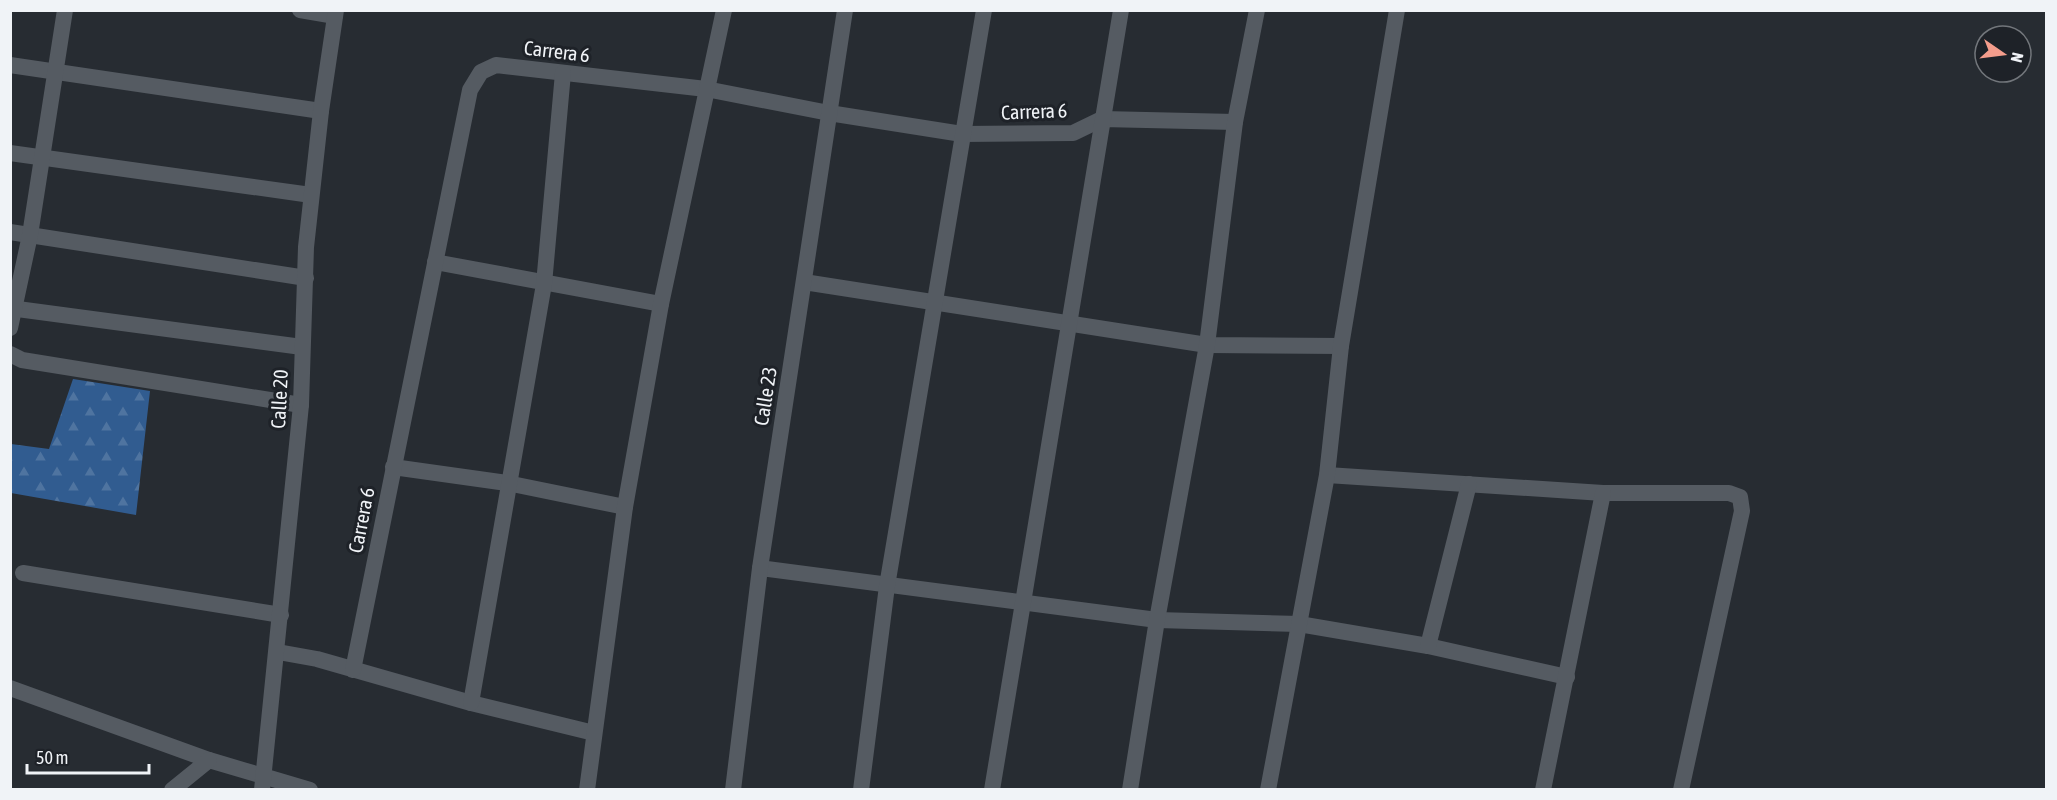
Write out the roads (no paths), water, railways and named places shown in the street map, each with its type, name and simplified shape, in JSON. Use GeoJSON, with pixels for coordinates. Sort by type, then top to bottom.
{"type":"FeatureCollection","features":[{"type":"Feature","properties":{"kind":"street"},"geometry":{"type":"LineString","coordinates":[[10,328],[30,235],[65,10]]}},
{"type":"Feature","properties":{"kind":"street"},"geometry":{"type":"LineString","coordinates":[[300,10],[335,13]]}},
{"type":"Feature","properties":{"kind":"street"},"geometry":{"type":"LineString","coordinates":[[587,789],[625,507],[661,304],[724,10]]}},
{"type":"Feature","properties":{"kind":"street","name":"Calle 23"},"geometry":{"type":"LineString","coordinates":[[733,789],[760,568],[846,10]]}},
{"type":"Feature","properties":{"kind":"street"},"geometry":{"type":"LineString","coordinates":[[861,789],[887,586],[984,10]]}},
{"type":"Feature","properties":{"kind":"street"},"geometry":{"type":"LineString","coordinates":[[992,789],[1121,10]]}},
{"type":"Feature","properties":{"kind":"street"},"geometry":{"type":"LineString","coordinates":[[1130,789],[1157,620],[1207,345],[1235,122],[1257,10]]}},
{"type":"Feature","properties":{"kind":"street"},"geometry":{"type":"LineString","coordinates":[[1269,789],[1327,475],[1341,346],[1397,10]]}},
{"type":"Feature","properties":{"kind":"street","name":"Calle 20"},"geometry":{"type":"LineString","coordinates":[[263,783],[278,652],[301,405],[311,195],[335,13]]}},
{"type":"Feature","properties":{"kind":"street"},"geometry":{"type":"LineString","coordinates":[[10,65],[321,111]]}},
{"type":"Feature","properties":{"kind":"street","name":"Carrera 6"},"geometry":{"type":"LineString","coordinates":[[353,670],[470,90],[481,72],[496,65],[706,89],[829,114],[962,134],[1073,133],[1102,119],[1235,122]]}},
{"type":"Feature","properties":{"kind":"street"},"geometry":{"type":"LineString","coordinates":[[471,703],[507,483],[544,284],[563,73]]}},
{"type":"Feature","properties":{"kind":"street"},"geometry":{"type":"LineString","coordinates":[[10,153],[311,195]]}},
{"type":"Feature","properties":{"kind":"street"},"geometry":{"type":"LineString","coordinates":[[10,232],[306,278]]}},
{"type":"Feature","properties":{"kind":"street"},"geometry":{"type":"LineString","coordinates":[[435,262],[661,304]]}},
{"type":"Feature","properties":{"kind":"street"},"geometry":{"type":"LineString","coordinates":[[804,282],[1207,345],[1341,346]]}},
{"type":"Feature","properties":{"kind":"street"},"geometry":{"type":"LineString","coordinates":[[13,309],[302,347]]}},
{"type":"Feature","properties":{"kind":"street"},"geometry":{"type":"LineString","coordinates":[[10,354],[22,360],[301,405]]}},
{"type":"Feature","properties":{"kind":"street"},"geometry":{"type":"LineString","coordinates":[[393,467],[507,483],[625,507]]}},
{"type":"Feature","properties":{"kind":"street"},"geometry":{"type":"LineString","coordinates":[[1327,475],[1603,492],[1729,493],[1740,497],[1742,511],[1681,789]]}},
{"type":"Feature","properties":{"kind":"street"},"geometry":{"type":"LineString","coordinates":[[1428,646],[1469,484]]}},
{"type":"Feature","properties":{"kind":"street"},"geometry":{"type":"LineString","coordinates":[[1543,789],[1603,492]]}},
{"type":"Feature","properties":{"kind":"street"},"geometry":{"type":"LineString","coordinates":[[760,568],[1157,620],[1299,624],[1428,646],[1567,677]]}},
{"type":"Feature","properties":{"kind":"street"},"geometry":{"type":"LineString","coordinates":[[23,573],[281,615]]}},
{"type":"Feature","properties":{"kind":"street"},"geometry":{"type":"LineString","coordinates":[[278,652],[316,659],[471,703],[594,733]]}},
{"type":"Feature","properties":{"kind":"street"},"geometry":{"type":"LineString","coordinates":[[10,688],[209,760],[263,783],[310,789]]}},
{"type":"Feature","properties":{"kind":"street"},"geometry":{"type":"LineString","coordinates":[[172,789],[209,760]]}}]}
